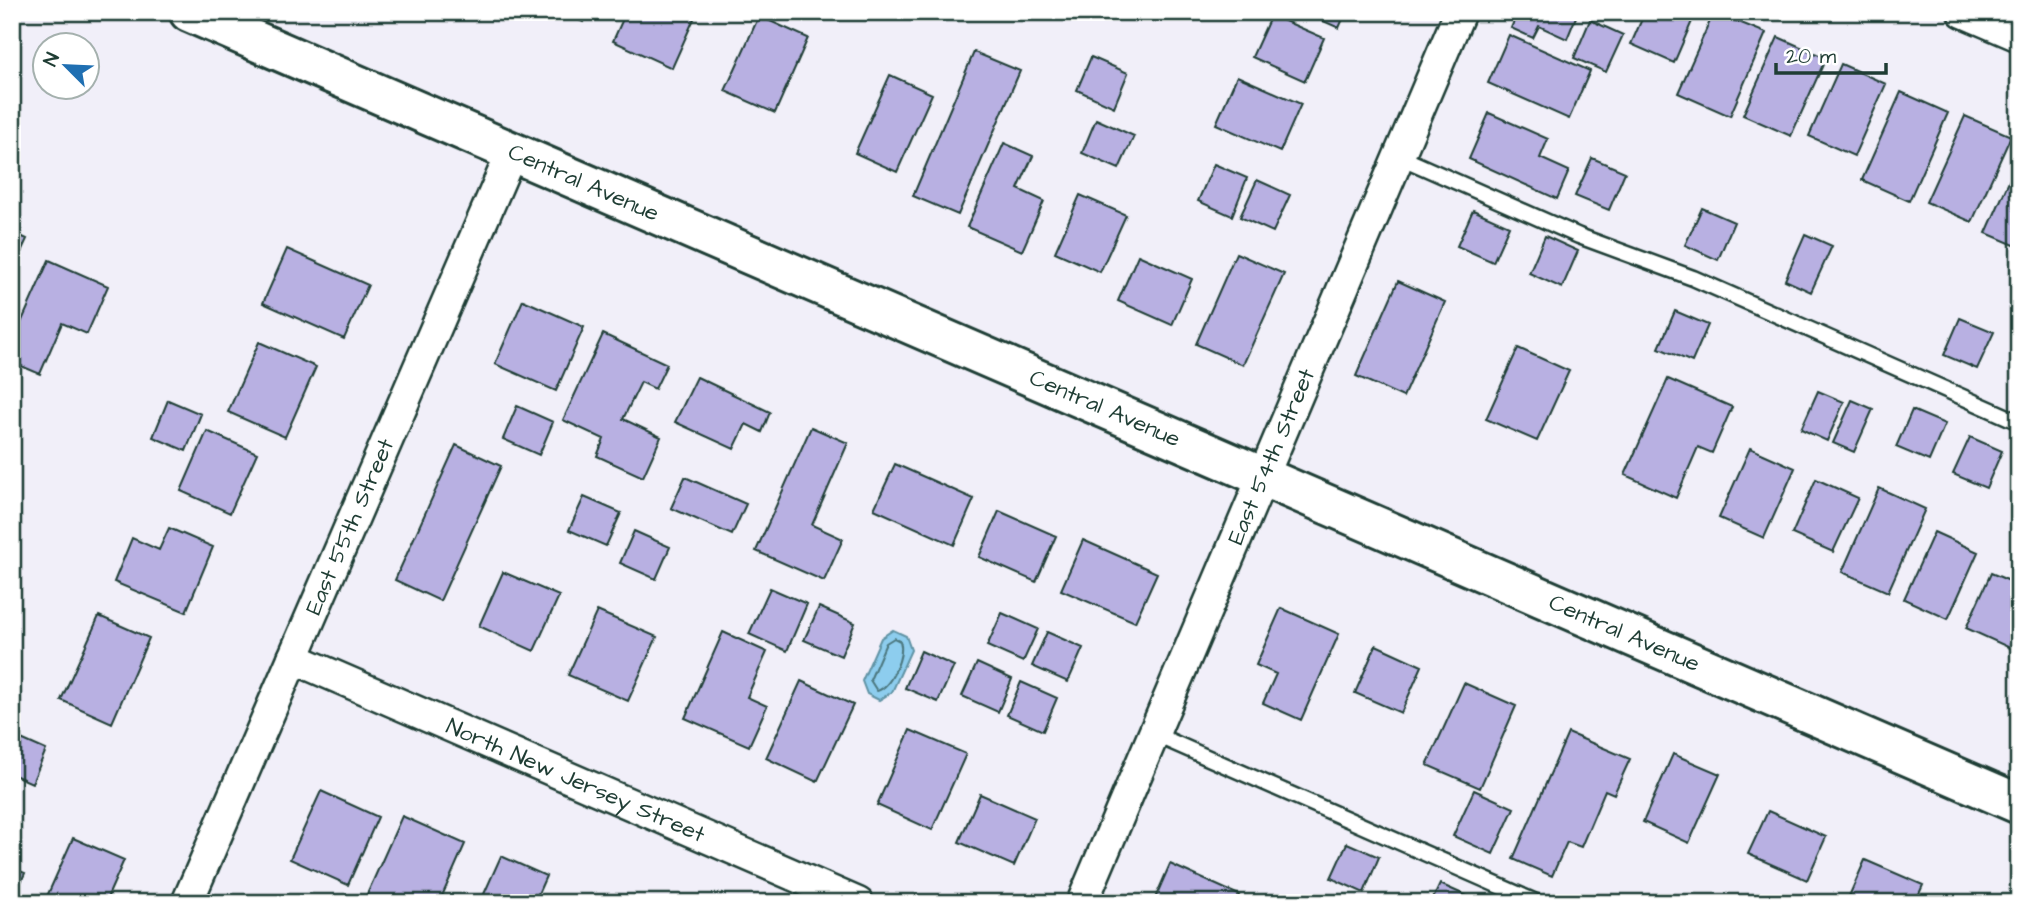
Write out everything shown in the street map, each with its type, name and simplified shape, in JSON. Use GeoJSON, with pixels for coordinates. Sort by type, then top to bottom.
{"type":"FeatureCollection","features":[{"type":"Feature","properties":{"kind":"main road","name":"Central Avenue"},"geometry":{"type":"LineString","coordinates":[[189,12],[2019,804]]}},
{"type":"Feature","properties":{"kind":"street","name":"East 54th Street"},"geometry":{"type":"LineString","coordinates":[[1082,903],[1460,12]]}},
{"type":"Feature","properties":{"kind":"street"},"geometry":{"type":"LineString","coordinates":[[1963,12],[2019,36]]}},
{"type":"Feature","properties":{"kind":"street","name":"East 55th Street"},"geometry":{"type":"LineString","coordinates":[[187,903],[512,152]]}},
{"type":"Feature","properties":{"kind":"street","name":"North New Jersey Street"},"geometry":{"type":"LineString","coordinates":[[293,657],[858,903]]}},
{"type":"Feature","properties":{"kind":"lane"},"geometry":{"type":"LineString","coordinates":[[1398,156],[1579,236],[1693,278],[2019,422]]}},
{"type":"Feature","properties":{"kind":"lane"},"geometry":{"type":"LineString","coordinates":[[1154,734],[1538,903]]}},
{"type":"Feature","properties":{"kind":"water"},"geometry":{"type":"Polygon","coordinates":[[[893,630],[906,636],[911,650],[892,692],[879,700],[867,694],[862,681],[881,638],[893,630]]]}},
{"type":"Feature","properties":{"kind":"building"},"geometry":{"type":"Polygon","coordinates":[[[561,12],[587,12],[583,22],[561,12]]]}},
{"type":"Feature","properties":{"kind":"building"},"geometry":{"type":"Polygon","coordinates":[[[626,12],[697,12],[672,68],[613,41],[626,12]]]}},
{"type":"Feature","properties":{"kind":"building"},"geometry":{"type":"Polygon","coordinates":[[[1303,12],[1346,12],[1339,28],[1303,12]]]}},
{"type":"Feature","properties":{"kind":"building"},"geometry":{"type":"Polygon","coordinates":[[[1518,12],[1578,12],[1567,39],[1539,26],[1533,38],[1511,28],[1518,12]]]}},
{"type":"Feature","properties":{"kind":"building"},"geometry":{"type":"Polygon","coordinates":[[[1645,12],[1696,12],[1674,63],[1631,44],[1645,12]]]}},
{"type":"Feature","properties":{"kind":"building"},"geometry":{"type":"Polygon","coordinates":[[[1714,12],[1766,33],[1730,116],[1678,93],[1714,12]]]}},
{"type":"Feature","properties":{"kind":"building"},"geometry":{"type":"Polygon","coordinates":[[[1271,15],[1324,38],[1305,81],[1252,57],[1271,15]]]}},
{"type":"Feature","properties":{"kind":"building"},"geometry":{"type":"Polygon","coordinates":[[[759,16],[808,38],[775,113],[725,91],[759,16]]]}},
{"type":"Feature","properties":{"kind":"building"},"geometry":{"type":"Polygon","coordinates":[[[1590,20],[1623,35],[1606,72],[1574,58],[1590,20]]]}},
{"type":"Feature","properties":{"kind":"building"},"geometry":{"type":"Polygon","coordinates":[[[1509,35],[1590,71],[1569,119],[1488,83],[1509,35]]]}},
{"type":"Feature","properties":{"kind":"building"},"geometry":{"type":"Polygon","coordinates":[[[1778,37],[1826,58],[1791,136],[1743,115],[1778,37]]]}},
{"type":"Feature","properties":{"kind":"building"},"geometry":{"type":"Polygon","coordinates":[[[974,52],[1020,71],[958,215],[913,196],[974,52]]]}},
{"type":"Feature","properties":{"kind":"building"},"geometry":{"type":"Polygon","coordinates":[[[1091,57],[1128,73],[1114,107],[1077,90],[1091,57]]]}},
{"type":"Feature","properties":{"kind":"building"},"geometry":{"type":"Polygon","coordinates":[[[1841,64],[1886,84],[1854,156],[1809,136],[1841,64]]]}},
{"type":"Feature","properties":{"kind":"building"},"geometry":{"type":"Polygon","coordinates":[[[890,75],[932,94],[897,172],[855,153],[890,75]]]}},
{"type":"Feature","properties":{"kind":"building"},"geometry":{"type":"Polygon","coordinates":[[[1237,76],[1301,104],[1280,152],[1216,124],[1237,76]]]}},
{"type":"Feature","properties":{"kind":"building"},"geometry":{"type":"Polygon","coordinates":[[[1901,92],[1948,113],[1909,201],[1862,180],[1901,92]]]}},
{"type":"Feature","properties":{"kind":"building"},"geometry":{"type":"Polygon","coordinates":[[[1489,113],[1548,139],[1540,158],[1569,171],[1557,199],[1469,159],[1489,113]]]}},
{"type":"Feature","properties":{"kind":"building"},"geometry":{"type":"Polygon","coordinates":[[[1965,116],[2011,136],[1972,222],[1926,202],[1965,116]]]}},
{"type":"Feature","properties":{"kind":"building"},"geometry":{"type":"Polygon","coordinates":[[[1096,119],[1134,136],[1119,169],[1082,153],[1096,119]]]}},
{"type":"Feature","properties":{"kind":"building"},"geometry":{"type":"Polygon","coordinates":[[[1004,143],[1033,156],[1018,189],[1044,201],[1022,251],[967,227],[1004,143]]]}},
{"type":"Feature","properties":{"kind":"building"},"geometry":{"type":"Polygon","coordinates":[[[1592,158],[1625,172],[1609,210],[1575,196],[1592,158]]]}},
{"type":"Feature","properties":{"kind":"building"},"geometry":{"type":"Polygon","coordinates":[[[2019,159],[2019,247],[1986,233],[2019,159]]]}},
{"type":"Feature","properties":{"kind":"building"},"geometry":{"type":"Polygon","coordinates":[[[1214,164],[1247,178],[1232,216],[1198,201],[1214,164]]]}},
{"type":"Feature","properties":{"kind":"building"},"geometry":{"type":"Polygon","coordinates":[[[1257,180],[1290,195],[1273,232],[1240,217],[1257,180]]]}},
{"type":"Feature","properties":{"kind":"building"},"geometry":{"type":"Polygon","coordinates":[[[1080,195],[1126,215],[1100,272],[1055,252],[1080,195]]]}},
{"type":"Feature","properties":{"kind":"building"},"geometry":{"type":"Polygon","coordinates":[[[1702,208],[1734,222],[1718,260],[1685,245],[1702,208]]]}},
{"type":"Feature","properties":{"kind":"building"},"geometry":{"type":"Polygon","coordinates":[[[1473,210],[1509,226],[1493,262],[1457,246],[1473,210]]]}},
{"type":"Feature","properties":{"kind":"building"},"geometry":{"type":"Polygon","coordinates":[[[12,232],[27,239],[12,271],[12,232]]]}},
{"type":"Feature","properties":{"kind":"building"},"geometry":{"type":"Polygon","coordinates":[[[1805,234],[1832,246],[1811,292],[1785,280],[1805,234]]]}},
{"type":"Feature","properties":{"kind":"building"},"geometry":{"type":"Polygon","coordinates":[[[1545,236],[1578,251],[1562,288],[1529,273],[1545,236]]]}},
{"type":"Feature","properties":{"kind":"building"},"geometry":{"type":"Polygon","coordinates":[[[287,249],[368,285],[344,339],[263,303],[287,249]]]}},
{"type":"Feature","properties":{"kind":"building"},"geometry":{"type":"Polygon","coordinates":[[[1236,253],[1284,274],[1243,365],[1196,344],[1236,253]]]}},
{"type":"Feature","properties":{"kind":"building"},"geometry":{"type":"Polygon","coordinates":[[[1138,255],[1192,279],[1172,325],[1118,301],[1138,255]]]}},
{"type":"Feature","properties":{"kind":"building"},"geometry":{"type":"Polygon","coordinates":[[[49,260],[108,286],[87,334],[62,323],[40,374],[12,362],[12,343],[49,260]]]}},
{"type":"Feature","properties":{"kind":"building"},"geometry":{"type":"Polygon","coordinates":[[[1398,281],[1445,302],[1403,397],[1356,376],[1398,281]]]}},
{"type":"Feature","properties":{"kind":"building"},"geometry":{"type":"Polygon","coordinates":[[[523,300],[584,327],[556,391],[495,364],[523,300]]]}},
{"type":"Feature","properties":{"kind":"building"},"geometry":{"type":"Polygon","coordinates":[[[1675,311],[1708,325],[1692,362],[1659,348],[1675,311]]]}},
{"type":"Feature","properties":{"kind":"building"},"geometry":{"type":"Polygon","coordinates":[[[1960,318],[1994,332],[1977,369],[1944,355],[1960,318]]]}},
{"type":"Feature","properties":{"kind":"building"},"geometry":{"type":"Polygon","coordinates":[[[603,334],[667,364],[655,389],[641,382],[623,419],[661,437],[643,477],[597,456],[604,439],[563,420],[603,334]]]}},
{"type":"Feature","properties":{"kind":"building"},"geometry":{"type":"Polygon","coordinates":[[[259,342],[316,367],[285,437],[228,412],[259,342]]]}},
{"type":"Feature","properties":{"kind":"building"},"geometry":{"type":"Polygon","coordinates":[[[1518,348],[1569,371],[1537,441],[1486,419],[1518,348]]]}},
{"type":"Feature","properties":{"kind":"building"},"geometry":{"type":"Polygon","coordinates":[[[697,377],[770,412],[762,432],[746,424],[734,449],[675,422],[697,377]]]}},
{"type":"Feature","properties":{"kind":"building"},"geometry":{"type":"Polygon","coordinates":[[[1668,379],[1732,407],[1712,453],[1698,447],[1676,498],[1625,475],[1668,379]]]}},
{"type":"Feature","properties":{"kind":"building"},"geometry":{"type":"Polygon","coordinates":[[[1818,391],[1844,402],[1827,441],[1801,429],[1818,391]]]}},
{"type":"Feature","properties":{"kind":"building"},"geometry":{"type":"Polygon","coordinates":[[[168,400],[201,414],[186,451],[153,437],[168,400]]]}},
{"type":"Feature","properties":{"kind":"building"},"geometry":{"type":"Polygon","coordinates":[[[1852,400],[1873,409],[1854,452],[1833,443],[1852,400]]]}},
{"type":"Feature","properties":{"kind":"building"},"geometry":{"type":"Polygon","coordinates":[[[517,406],[553,422],[539,455],[503,439],[517,406]]]}},
{"type":"Feature","properties":{"kind":"building"},"geometry":{"type":"Polygon","coordinates":[[[1912,410],[1945,424],[1929,461],[1896,447],[1912,410]]]}},
{"type":"Feature","properties":{"kind":"building"},"geometry":{"type":"Polygon","coordinates":[[[811,427],[848,443],[812,525],[843,539],[824,581],[756,551],[811,427]]]}},
{"type":"Feature","properties":{"kind":"building"},"geometry":{"type":"Polygon","coordinates":[[[207,431],[257,453],[230,513],[181,491],[207,431]]]}},
{"type":"Feature","properties":{"kind":"building"},"geometry":{"type":"Polygon","coordinates":[[[1970,437],[2002,451],[1986,488],[1953,474],[1970,437]]]}},
{"type":"Feature","properties":{"kind":"building"},"geometry":{"type":"Polygon","coordinates":[[[456,445],[501,466],[440,601],[395,580],[456,445]]]}},
{"type":"Feature","properties":{"kind":"building"},"geometry":{"type":"Polygon","coordinates":[[[1750,448],[1795,468],[1764,538],[1719,518],[1750,448]]]}},
{"type":"Feature","properties":{"kind":"building"},"geometry":{"type":"Polygon","coordinates":[[[895,464],[974,499],[954,545],[874,509],[895,464]]]}},
{"type":"Feature","properties":{"kind":"building"},"geometry":{"type":"Polygon","coordinates":[[[685,477],[746,504],[732,535],[671,508],[685,477]]]}},
{"type":"Feature","properties":{"kind":"building"},"geometry":{"type":"Polygon","coordinates":[[[1816,479],[1858,498],[1833,552],[1792,534],[1816,479]]]}},
{"type":"Feature","properties":{"kind":"building"},"geometry":{"type":"Polygon","coordinates":[[[1879,488],[1925,509],[1888,592],[1842,572],[1879,488]]]}},
{"type":"Feature","properties":{"kind":"building"},"geometry":{"type":"Polygon","coordinates":[[[584,497],[621,513],[606,546],[569,530],[584,497]]]}},
{"type":"Feature","properties":{"kind":"building"},"geometry":{"type":"Polygon","coordinates":[[[999,511],[1056,536],[1036,582],[979,557],[999,511]]]}},
{"type":"Feature","properties":{"kind":"building"},"geometry":{"type":"Polygon","coordinates":[[[169,528],[213,547],[186,612],[114,582],[132,538],[159,550],[169,528]]]}},
{"type":"Feature","properties":{"kind":"building"},"geometry":{"type":"Polygon","coordinates":[[[634,531],[670,547],[656,579],[620,563],[634,531]]]}},
{"type":"Feature","properties":{"kind":"building"},"geometry":{"type":"Polygon","coordinates":[[[1934,532],[1978,552],[1948,619],[1904,599],[1934,532]]]}},
{"type":"Feature","properties":{"kind":"building"},"geometry":{"type":"Polygon","coordinates":[[[1083,540],[1157,573],[1135,622],[1061,590],[1083,540]]]}},
{"type":"Feature","properties":{"kind":"building"},"geometry":{"type":"Polygon","coordinates":[[[503,572],[559,596],[534,651],[479,626],[503,572]]]}},
{"type":"Feature","properties":{"kind":"building"},"geometry":{"type":"Polygon","coordinates":[[[1991,573],[2019,585],[2019,629],[2010,648],[1966,628],[1991,573]]]}},
{"type":"Feature","properties":{"kind":"building"},"geometry":{"type":"Polygon","coordinates":[[[770,588],[807,604],[787,651],[749,634],[770,588]]]}},
{"type":"Feature","properties":{"kind":"building"},"geometry":{"type":"Polygon","coordinates":[[[819,607],[855,623],[841,656],[804,640],[819,607]]]}},
{"type":"Feature","properties":{"kind":"building"},"geometry":{"type":"Polygon","coordinates":[[[1281,608],[1339,634],[1301,720],[1263,703],[1276,674],[1256,665],[1281,608]]]}},
{"type":"Feature","properties":{"kind":"building"},"geometry":{"type":"Polygon","coordinates":[[[597,611],[657,637],[628,701],[568,675],[597,611]]]}},
{"type":"Feature","properties":{"kind":"building"},"geometry":{"type":"Polygon","coordinates":[[[1002,613],[1038,629],[1023,662],[987,646],[1002,613]]]}},
{"type":"Feature","properties":{"kind":"building"},"geometry":{"type":"Polygon","coordinates":[[[99,616],[149,638],[112,723],[61,700],[99,616]]]}},
{"type":"Feature","properties":{"kind":"building"},"geometry":{"type":"Polygon","coordinates":[[[723,632],[767,652],[747,697],[767,706],[749,746],[685,718],[723,632]]]}},
{"type":"Feature","properties":{"kind":"building"},"geometry":{"type":"Polygon","coordinates":[[[1047,632],[1083,648],[1068,682],[1032,666],[1047,632]]]}},
{"type":"Feature","properties":{"kind":"building"},"geometry":{"type":"Polygon","coordinates":[[[1376,645],[1422,666],[1401,713],[1355,693],[1376,645]]]}},
{"type":"Feature","properties":{"kind":"building"},"geometry":{"type":"Polygon","coordinates":[[[921,651],[954,666],[938,702],[905,688],[921,651]]]}},
{"type":"Feature","properties":{"kind":"building"},"geometry":{"type":"Polygon","coordinates":[[[977,663],[1012,679],[998,712],[962,696],[977,663]]]}},
{"type":"Feature","properties":{"kind":"building"},"geometry":{"type":"Polygon","coordinates":[[[801,681],[853,705],[817,782],[766,758],[801,681]]]}},
{"type":"Feature","properties":{"kind":"building"},"geometry":{"type":"Polygon","coordinates":[[[1021,682],[1057,698],[1043,731],[1007,715],[1021,682]]]}},
{"type":"Feature","properties":{"kind":"building"},"geometry":{"type":"Polygon","coordinates":[[[1464,683],[1516,706],[1480,788],[1427,765],[1464,683]]]}},
{"type":"Feature","properties":{"kind":"building"},"geometry":{"type":"Polygon","coordinates":[[[910,730],[966,754],[932,830],[877,805],[910,730]]]}},
{"type":"Feature","properties":{"kind":"building"},"geometry":{"type":"Polygon","coordinates":[[[1568,733],[1630,759],[1614,794],[1605,790],[1581,847],[1567,842],[1552,876],[1513,859],[1568,733]]]}},
{"type":"Feature","properties":{"kind":"building"},"geometry":{"type":"Polygon","coordinates":[[[12,735],[46,750],[32,783],[12,774],[12,735]]]}},
{"type":"Feature","properties":{"kind":"building"},"geometry":{"type":"Polygon","coordinates":[[[1673,754],[1720,774],[1689,843],[1643,822],[1673,754]]]}},
{"type":"Feature","properties":{"kind":"building"},"geometry":{"type":"Polygon","coordinates":[[[1474,790],[1514,808],[1493,854],[1453,836],[1474,790]]]}},
{"type":"Feature","properties":{"kind":"building"},"geometry":{"type":"Polygon","coordinates":[[[321,791],[378,817],[348,885],[290,859],[321,791]]]}},
{"type":"Feature","properties":{"kind":"building"},"geometry":{"type":"Polygon","coordinates":[[[980,794],[1035,818],[1014,866],[959,842],[980,794]]]}},
{"type":"Feature","properties":{"kind":"building"},"geometry":{"type":"Polygon","coordinates":[[[1768,811],[1826,837],[1807,880],[1748,854],[1768,811]]]}},
{"type":"Feature","properties":{"kind":"building"},"geometry":{"type":"Polygon","coordinates":[[[402,816],[465,844],[439,903],[364,901],[402,816]]]}},
{"type":"Feature","properties":{"kind":"building"},"geometry":{"type":"Polygon","coordinates":[[[73,838],[124,860],[105,903],[44,903],[73,838]]]}},
{"type":"Feature","properties":{"kind":"building"},"geometry":{"type":"Polygon","coordinates":[[[1347,843],[1379,857],[1364,893],[1331,878],[1347,843]]]}},
{"type":"Feature","properties":{"kind":"building"},"geometry":{"type":"Polygon","coordinates":[[[501,856],[546,876],[534,903],[480,903],[501,856]]]}},
{"type":"Feature","properties":{"kind":"building"},"geometry":{"type":"Polygon","coordinates":[[[1865,860],[1923,885],[1915,903],[1846,903],[1865,860]]]}},
{"type":"Feature","properties":{"kind":"building"},"geometry":{"type":"Polygon","coordinates":[[[1170,864],[1239,895],[1235,903],[1153,903],[1170,864]]]}},
{"type":"Feature","properties":{"kind":"building"},"geometry":{"type":"Polygon","coordinates":[[[12,868],[25,873],[12,902],[12,868]]]}},
{"type":"Feature","properties":{"kind":"building"},"geometry":{"type":"Polygon","coordinates":[[[1440,884],[1476,900],[1474,903],[1431,903],[1440,884]]]}}]}
